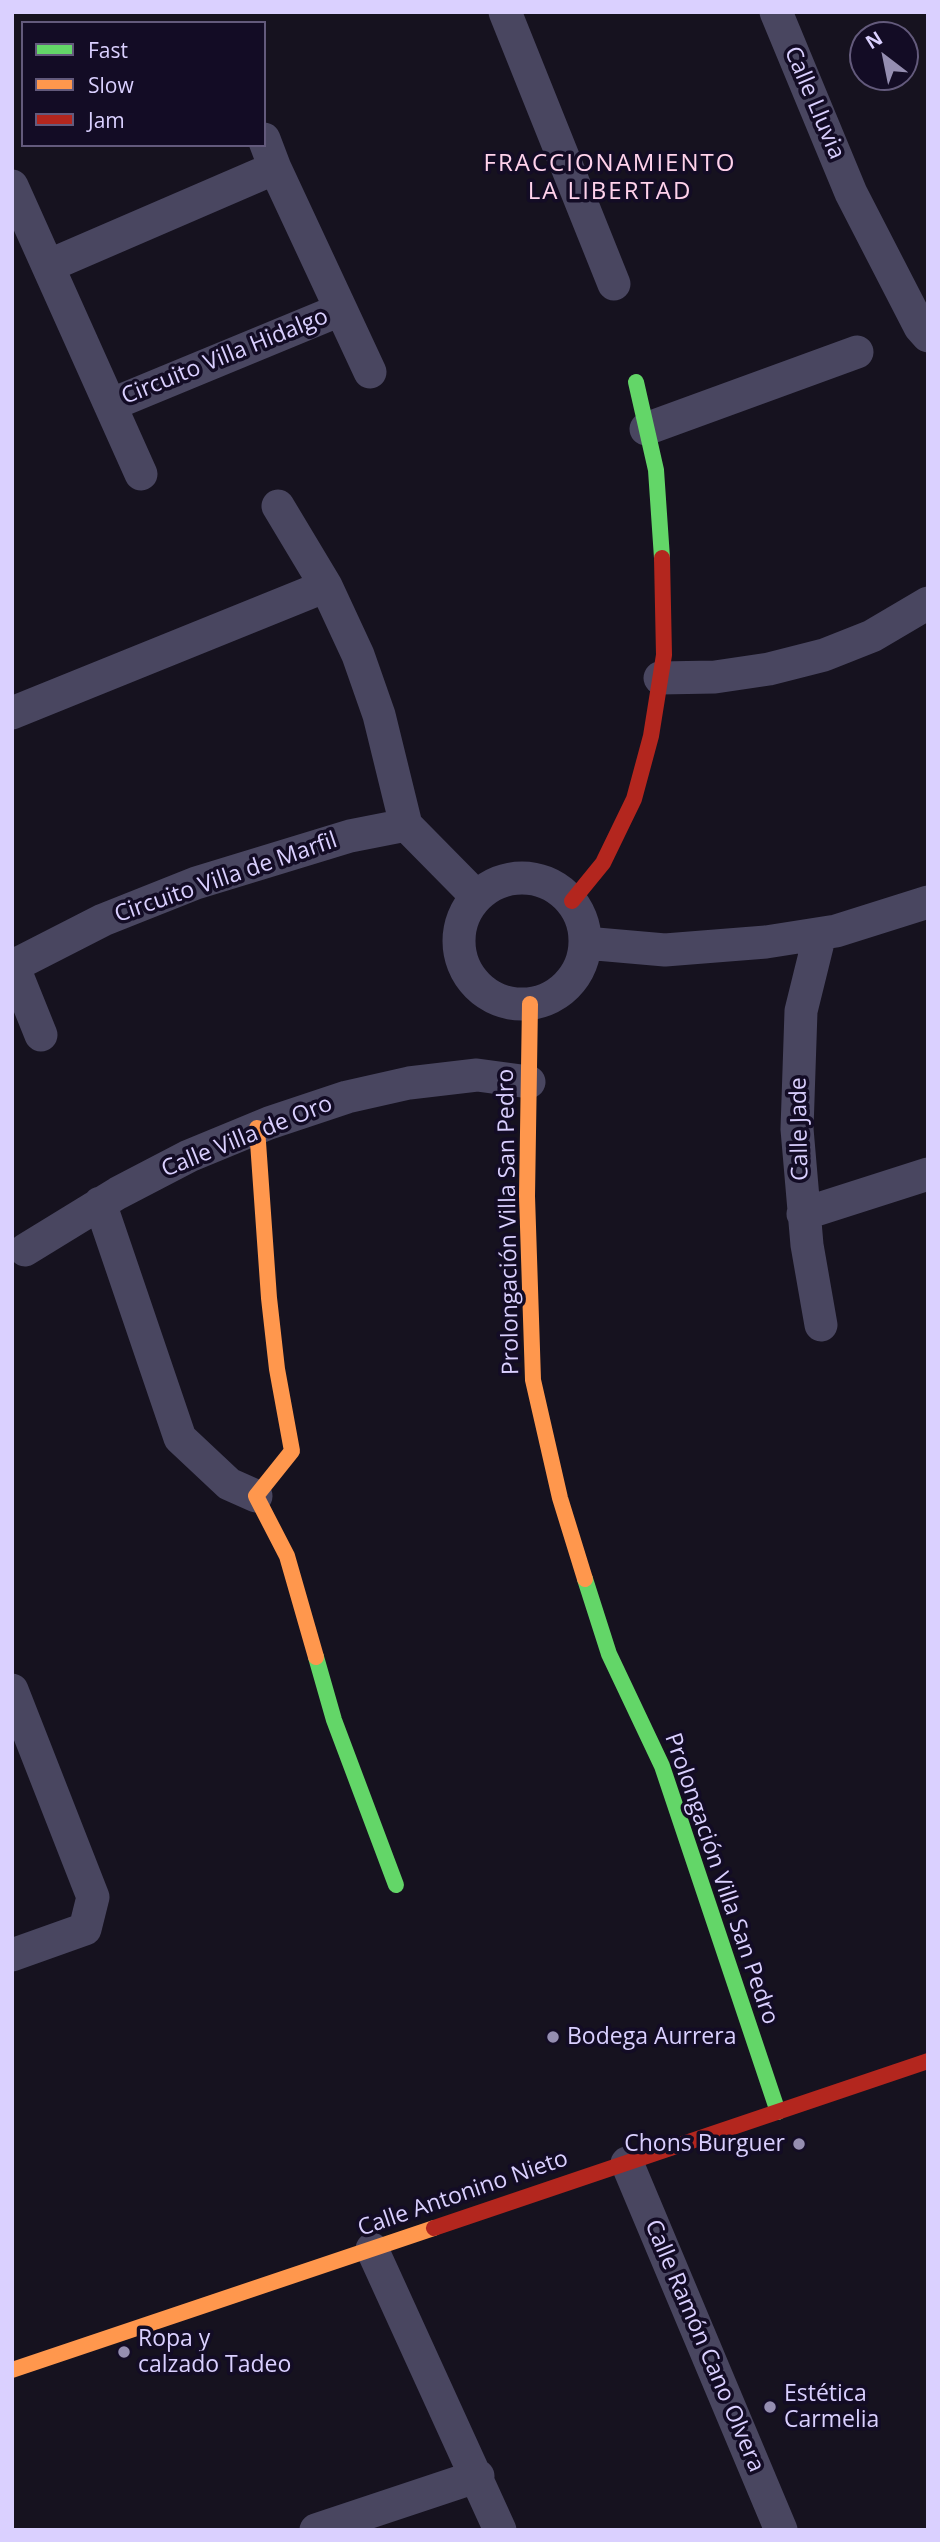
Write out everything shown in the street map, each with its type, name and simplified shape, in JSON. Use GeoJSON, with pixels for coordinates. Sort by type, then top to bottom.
{"type":"FeatureCollection","features":[{"type":"Feature","properties":{"kind":"street"},"geometry":{"type":"LineString","coordinates":[[505,12],[614,284]]}},
{"type":"Feature","properties":{"kind":"street","name":"Calle Lluvia"},"geometry":{"type":"LineString","coordinates":[[776,12],[851,193],[920,327],[928,336]]}},
{"type":"Feature","properties":{"kind":"street","name":"Circuito Villa Hidalgo"},"geometry":{"type":"LineString","coordinates":[[48,266],[269,154],[370,372]]}},
{"type":"Feature","properties":{"kind":"street","name":"Circuito Villa Hidalgo"},"geometry":{"type":"LineString","coordinates":[[12,186],[141,474]]}},
{"type":"Feature","properties":{"kind":"street","name":"Circuito Villa Hidalgo"},"geometry":{"type":"LineString","coordinates":[[110,405],[340,310]]}},
{"type":"Feature","properties":{"kind":"street"},"geometry":{"type":"LineString","coordinates":[[646,429],[857,352]]}},
{"type":"Feature","properties":{"kind":"street"},"geometry":{"type":"LineString","coordinates":[[572,901],[603,863],[634,799],[651,736],[664,655],[663,568],[656,470],[636,382]]}},
{"type":"Feature","properties":{"kind":"street"},"geometry":{"type":"LineString","coordinates":[[278,506],[326,586],[358,655],[379,715],[406,825],[476,896]]}},
{"type":"Feature","properties":{"kind":"street"},"geometry":{"type":"LineString","coordinates":[[12,713],[326,586]]}},
{"type":"Feature","properties":{"kind":"street"},"geometry":{"type":"LineString","coordinates":[[660,678],[715,677],[769,669],[824,655],[872,636],[928,603]]}},
{"type":"Feature","properties":{"kind":"street","name":"Circuito Villa de Marfil"},"geometry":{"type":"LineString","coordinates":[[41,1035],[13,965],[103,920],[196,883],[350,836],[406,825]]}},
{"type":"Feature","properties":{"kind":"street"},"geometry":{"type":"LineString","coordinates":[[525,878],[556,887],[572,901],[582,921],[585,943],[581,965],[569,983],[552,997],[530,1004],[508,1003],[487,995],[471,979],[460,959],[458,936],[463,915],[476,896],[494,883],[525,878]]}},
{"type":"Feature","properties":{"kind":"street"},"geometry":{"type":"LineString","coordinates":[[585,943],[665,950],[705,949],[820,934],[908,911],[928,902]]}},
{"type":"Feature","properties":{"kind":"street","name":"Calle Jade"},"geometry":{"type":"LineString","coordinates":[[820,934],[801,1011],[797,1129],[803,1214],[821,1325]]}},
{"type":"Feature","properties":{"kind":"street","name":"Prolongación Villa San Pedro"},"geometry":{"type":"LineString","coordinates":[[530,1004],[527,1196],[533,1380],[560,1498],[609,1654],[666,1778],[778,2112]]}},
{"type":"Feature","properties":{"kind":"street","name":"Calle Villa de Oro"},"geometry":{"type":"LineString","coordinates":[[25,1250],[100,1203],[189,1156],[257,1128],[347,1097],[409,1083],[477,1075],[529,1082]]}},
{"type":"Feature","properties":{"kind":"street"},"geometry":{"type":"LineString","coordinates":[[256,1496],[292,1451],[277,1369],[269,1298],[257,1128]]}},
{"type":"Feature","properties":{"kind":"street"},"geometry":{"type":"LineString","coordinates":[[803,1214],[928,1174]]}},
{"type":"Feature","properties":{"kind":"street"},"geometry":{"type":"LineString","coordinates":[[100,1203],[180,1438],[229,1484],[256,1496],[287,1556],[334,1720],[396,1885]]}},
{"type":"Feature","properties":{"kind":"street"},"geometry":{"type":"LineString","coordinates":[[12,1690],[93,1897],[85,1929],[12,1955]]}},
{"type":"Feature","properties":{"kind":"street","name":"Calle Antonino Nieto"},"geometry":{"type":"LineString","coordinates":[[12,2370],[928,2061]]}},
{"type":"Feature","properties":{"kind":"street","name":"Calle Ramón Cano Olvera"},"geometry":{"type":"LineString","coordinates":[[627,2163],[781,2530]]}},
{"type":"Feature","properties":{"kind":"street"},"geometry":{"type":"LineString","coordinates":[[372,2249],[478,2476],[500,2530]]}},
{"type":"Feature","properties":{"kind":"street"},"geometry":{"type":"LineString","coordinates":[[316,2530],[478,2476]]}},
{"type":"Feature","properties":{"kind":"traffic: fast"},"geometry":{"type":"LineString","coordinates":[[636,382],[656,470],[662,558]]}},
{"type":"Feature","properties":{"kind":"traffic: fast"},"geometry":{"type":"LineString","coordinates":[[585,1579],[609,1654],[662,1766],[778,2112]]}},
{"type":"Feature","properties":{"kind":"traffic: fast"},"geometry":{"type":"LineString","coordinates":[[316,1657],[334,1720],[396,1885]]}},
{"type":"Feature","properties":{"kind":"traffic: slow"},"geometry":{"type":"LineString","coordinates":[[530,1004],[527,1196],[533,1380],[560,1498],[585,1579]]}},
{"type":"Feature","properties":{"kind":"traffic: slow"},"geometry":{"type":"LineString","coordinates":[[257,1128],[269,1298],[277,1369],[292,1451],[256,1496],[287,1556],[316,1657]]}},
{"type":"Feature","properties":{"kind":"traffic: slow"},"geometry":{"type":"LineString","coordinates":[[12,2370],[434,2228]]}},
{"type":"Feature","properties":{"kind":"traffic: jam"},"geometry":{"type":"LineString","coordinates":[[572,901],[603,863],[634,799],[651,736],[664,655],[662,558]]}},
{"type":"Feature","properties":{"kind":"traffic: jam"},"geometry":{"type":"LineString","coordinates":[[434,2228],[928,2061]]}},
{"type":"Feature","properties":{"kind":"place","name":"Bodega Aurrera"},"geometry":{"type":"Point","coordinates":[553,2037]}},
{"type":"Feature","properties":{"kind":"place","name":"Chons Burguer"},"geometry":{"type":"Point","coordinates":[799,2144]}},
{"type":"Feature","properties":{"kind":"place","name":"Ropa y calzado Tadeo"},"geometry":{"type":"Point","coordinates":[124,2352]}},
{"type":"Feature","properties":{"kind":"place","name":"Estética Carmelia"},"geometry":{"type":"Point","coordinates":[770,2407]}},
{"type":"Feature","properties":{"kind":"district","name":"FRACCIONAMIENTO LA LIBERTAD"},"geometry":{"type":"Point","coordinates":[610,178]}}]}
